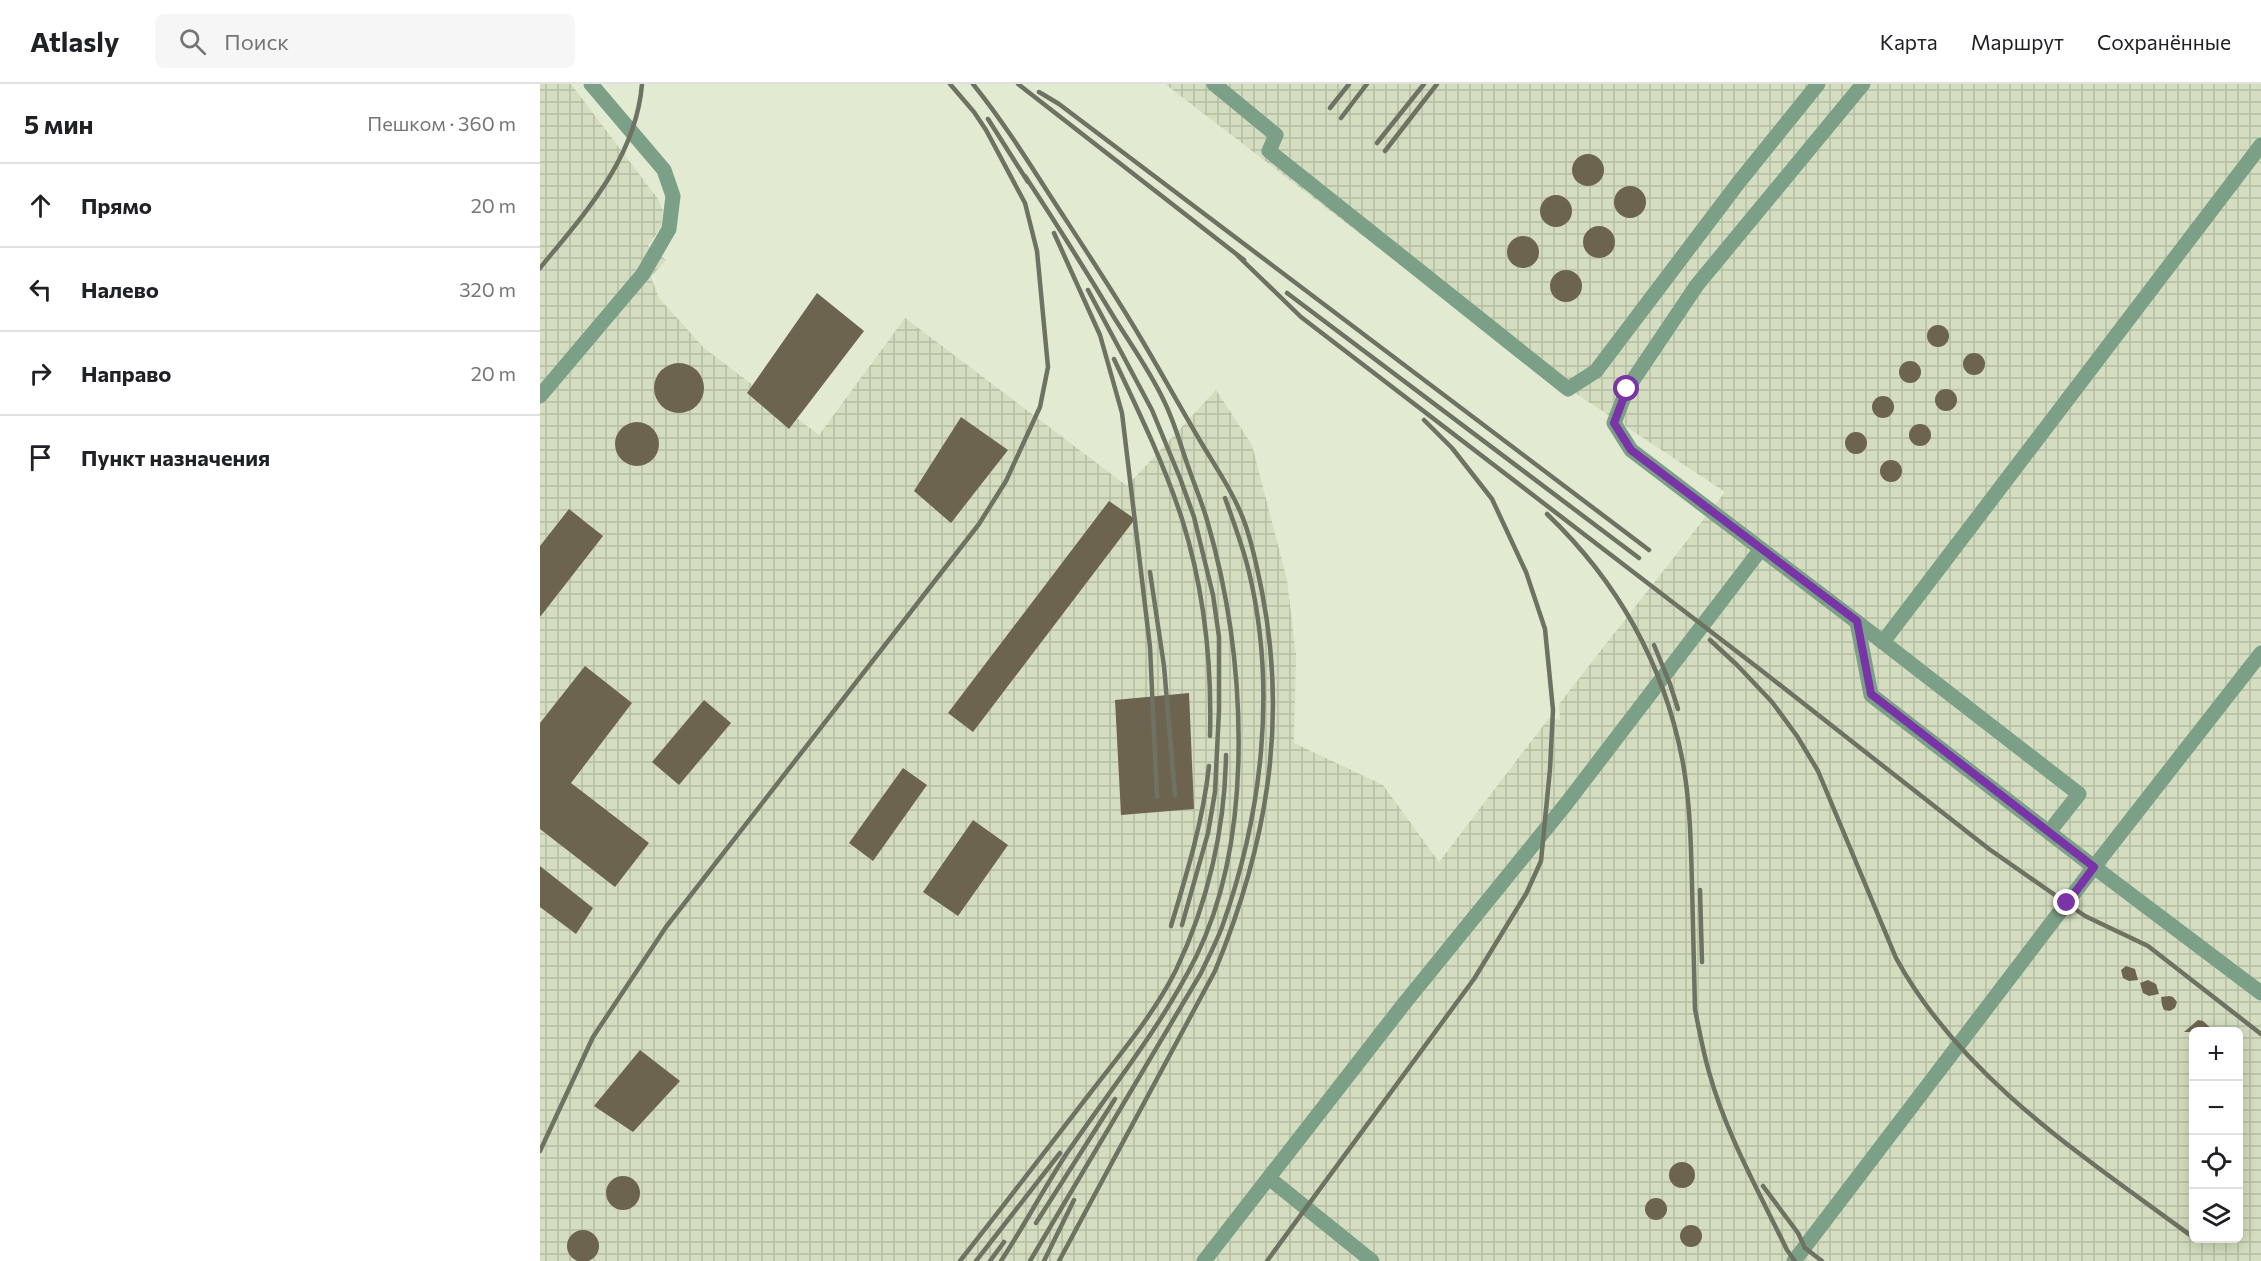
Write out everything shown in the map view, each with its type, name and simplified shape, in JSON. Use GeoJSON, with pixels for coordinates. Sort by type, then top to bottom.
{"type":"FeatureCollection","features":[{"type":"Feature","properties":{"kind":"street"},"geometry":{"type":"LineString","coordinates":[[540,396],[643,274],[669,229],[673,196],[664,170],[591,84]]}},
{"type":"Feature","properties":{"kind":"street"},"geometry":{"type":"LineString","coordinates":[[1214,84],[1276,135],[1269,151],[1568,389],[1596,371],[1739,182],[1818,84]]}},
{"type":"Feature","properties":{"kind":"street"},"geometry":{"type":"LineString","coordinates":[[1863,84],[1697,285],[1627,389],[1614,423],[1631,450],[1857,621],[2079,794],[2049,832]]}},
{"type":"Feature","properties":{"kind":"street"},"geometry":{"type":"LineString","coordinates":[[1883,642],[2261,145]]}},
{"type":"Feature","properties":{"kind":"street"},"geometry":{"type":"LineString","coordinates":[[1204,1261],[1403,1005],[1566,804],[1761,549]]}},
{"type":"Feature","properties":{"kind":"street"},"geometry":{"type":"LineString","coordinates":[[1857,621],[1871,694],[2261,993]]}},
{"type":"Feature","properties":{"kind":"street"},"geometry":{"type":"LineString","coordinates":[[1794,1261],[2094,867],[2261,653]]}},
{"type":"Feature","properties":{"kind":"street"},"geometry":{"type":"LineString","coordinates":[[1269,1178],[1372,1261]]}},
{"type":"Feature","properties":{"kind":"shaded area"},"geometry":{"type":"Polygon","coordinates":[[[540,84],[571,84],[658,199],[663,210],[661,227],[648,246],[666,260],[651,277],[659,298],[704,348],[819,435],[905,318],[1127,486],[1216,390],[1252,445],[1287,580],[1296,655],[1294,743],[1383,785],[1439,862],[1549,718],[1560,720],[1559,704],[1725,492],[1578,395],[1424,278],[1420,280],[1165,84],[2261,84],[2261,1261],[540,1261],[540,84]]]}},
{"type":"Feature","properties":{"kind":"building"},"geometry":{"type":"Polygon","coordinates":[[[1588,154],[1599,159],[1604,170],[1599,181],[1588,186],[1577,181],[1572,170],[1577,159],[1588,154]]]}},
{"type":"Feature","properties":{"kind":"building"},"geometry":{"type":"Polygon","coordinates":[[[1630,186],[1641,191],[1646,202],[1641,213],[1630,218],[1619,213],[1614,202],[1619,191],[1630,186]]]}},
{"type":"Feature","properties":{"kind":"building"},"geometry":{"type":"Polygon","coordinates":[[[1556,195],[1567,200],[1572,211],[1567,222],[1556,227],[1545,222],[1540,211],[1545,200],[1556,195]]]}},
{"type":"Feature","properties":{"kind":"building"},"geometry":{"type":"Polygon","coordinates":[[[1599,226],[1610,231],[1615,242],[1610,253],[1599,258],[1588,253],[1583,242],[1588,231],[1599,226]]]}},
{"type":"Feature","properties":{"kind":"building"},"geometry":{"type":"Polygon","coordinates":[[[1523,236],[1534,241],[1539,252],[1534,263],[1523,268],[1512,263],[1507,252],[1512,241],[1523,236]]]}},
{"type":"Feature","properties":{"kind":"building"},"geometry":{"type":"Polygon","coordinates":[[[1566,270],[1577,275],[1582,286],[1577,297],[1566,302],[1555,297],[1550,286],[1555,275],[1566,270]]]}},
{"type":"Feature","properties":{"kind":"building"},"geometry":{"type":"Polygon","coordinates":[[[817,293],[864,331],[789,429],[747,393],[817,293]]]}},
{"type":"Feature","properties":{"kind":"building"},"geometry":{"type":"Polygon","coordinates":[[[1938,325],[1946,328],[1949,336],[1946,344],[1938,347],[1930,344],[1927,336],[1930,328],[1938,325]]]}},
{"type":"Feature","properties":{"kind":"building"},"geometry":{"type":"Polygon","coordinates":[[[1974,353],[1982,356],[1985,364],[1982,372],[1974,375],[1966,372],[1963,364],[1966,356],[1974,353]]]}},
{"type":"Feature","properties":{"kind":"building"},"geometry":{"type":"Polygon","coordinates":[[[1910,361],[1918,364],[1921,372],[1918,380],[1910,383],[1902,380],[1899,372],[1902,364],[1910,361]]]}},
{"type":"Feature","properties":{"kind":"building"},"geometry":{"type":"Polygon","coordinates":[[[679,363],[697,370],[704,388],[697,406],[679,413],[661,406],[654,388],[661,370],[679,363]]]}},
{"type":"Feature","properties":{"kind":"building"},"geometry":{"type":"Polygon","coordinates":[[[1946,389],[1954,392],[1957,400],[1954,408],[1946,411],[1938,408],[1935,400],[1938,392],[1946,389]]]}},
{"type":"Feature","properties":{"kind":"building"},"geometry":{"type":"Polygon","coordinates":[[[1883,396],[1891,399],[1894,407],[1891,415],[1883,418],[1875,415],[1872,407],[1875,399],[1883,396]]]}},
{"type":"Feature","properties":{"kind":"building"},"geometry":{"type":"Polygon","coordinates":[[[961,417],[1008,450],[951,523],[914,491],[961,417]]]}},
{"type":"Feature","properties":{"kind":"building"},"geometry":{"type":"Polygon","coordinates":[[[637,422],[646,423],[653,428],[658,435],[658,453],[653,460],[646,465],[637,466],[628,465],[621,460],[616,453],[615,444],[616,435],[621,428],[628,423],[637,422]]]}},
{"type":"Feature","properties":{"kind":"building"},"geometry":{"type":"Polygon","coordinates":[[[1920,424],[1928,427],[1931,435],[1928,443],[1920,446],[1912,443],[1909,435],[1912,427],[1920,424]]]}},
{"type":"Feature","properties":{"kind":"building"},"geometry":{"type":"Polygon","coordinates":[[[1856,432],[1864,435],[1867,443],[1864,451],[1856,454],[1848,451],[1845,443],[1848,435],[1856,432]]]}},
{"type":"Feature","properties":{"kind":"building"},"geometry":{"type":"Polygon","coordinates":[[[1891,460],[1899,463],[1902,471],[1899,479],[1891,482],[1883,479],[1880,471],[1883,463],[1891,460]]]}},
{"type":"Feature","properties":{"kind":"building"},"geometry":{"type":"Polygon","coordinates":[[[1109,501],[1135,519],[973,732],[948,713],[1109,501]]]}},
{"type":"Feature","properties":{"kind":"building"},"geometry":{"type":"Polygon","coordinates":[[[569,509],[603,536],[540,617],[540,546],[569,509]]]}},
{"type":"Feature","properties":{"kind":"building"},"geometry":{"type":"Polygon","coordinates":[[[585,666],[632,703],[571,783],[649,843],[615,887],[540,829],[540,723],[585,666]]]}},
{"type":"Feature","properties":{"kind":"building"},"geometry":{"type":"Polygon","coordinates":[[[1189,693],[1194,809],[1121,815],[1115,700],[1189,693]]]}},
{"type":"Feature","properties":{"kind":"building"},"geometry":{"type":"Polygon","coordinates":[[[704,700],[731,723],[679,785],[652,762],[704,700]]]}},
{"type":"Feature","properties":{"kind":"building"},"geometry":{"type":"Polygon","coordinates":[[[903,768],[927,785],[873,861],[849,843],[903,768]]]}},
{"type":"Feature","properties":{"kind":"building"},"geometry":{"type":"Polygon","coordinates":[[[973,820],[1008,845],[958,916],[923,892],[973,820]]]}},
{"type":"Feature","properties":{"kind":"building"},"geometry":{"type":"Polygon","coordinates":[[[540,866],[593,908],[576,934],[540,907],[540,866]]]}},
{"type":"Feature","properties":{"kind":"building"},"geometry":{"type":"Polygon","coordinates":[[[2126,966],[2135,969],[2138,980],[2129,981],[2123,978],[2121,970],[2126,966]]]}},
{"type":"Feature","properties":{"kind":"building"},"geometry":{"type":"Polygon","coordinates":[[[2148,980],[2156,984],[2159,994],[2149,996],[2143,993],[2140,983],[2148,980]]]}},
{"type":"Feature","properties":{"kind":"building"},"geometry":{"type":"Polygon","coordinates":[[[2169,996],[2177,1002],[2175,1008],[2170,1011],[2164,1010],[2161,997],[2169,996]]]}},
{"type":"Feature","properties":{"kind":"building"},"geometry":{"type":"Polygon","coordinates":[[[2198,1020],[2210,1027],[2190,1027],[2198,1020]]]}},
{"type":"Feature","properties":{"kind":"building"},"geometry":{"type":"Polygon","coordinates":[[[640,1050],[680,1081],[633,1132],[594,1106],[640,1050]]]}},
{"type":"Feature","properties":{"kind":"building"},"geometry":{"type":"Polygon","coordinates":[[[1682,1162],[1691,1166],[1695,1175],[1691,1184],[1682,1188],[1673,1184],[1669,1175],[1673,1166],[1682,1162]]]}},
{"type":"Feature","properties":{"kind":"building"},"geometry":{"type":"Polygon","coordinates":[[[623,1176],[635,1181],[640,1193],[635,1205],[623,1210],[611,1205],[606,1193],[611,1181],[623,1176]]]}},
{"type":"Feature","properties":{"kind":"building"},"geometry":{"type":"Polygon","coordinates":[[[1656,1198],[1664,1201],[1667,1209],[1664,1217],[1656,1220],[1648,1217],[1645,1209],[1648,1201],[1656,1198]]]}},
{"type":"Feature","properties":{"kind":"building"},"geometry":{"type":"Polygon","coordinates":[[[1691,1225],[1699,1228],[1702,1236],[1699,1244],[1691,1247],[1683,1244],[1680,1236],[1683,1228],[1691,1225]]]}},
{"type":"Feature","properties":{"kind":"building"},"geometry":{"type":"Polygon","coordinates":[[[583,1230],[595,1234],[599,1246],[595,1258],[583,1262],[571,1258],[567,1246],[571,1234],[583,1230]]]}},
{"type":"Feature","properties":{"kind":"railway"},"geometry":{"type":"LineString","coordinates":[[540,268],[590,205],[619,160],[638,111],[642,84]]}},
{"type":"Feature","properties":{"kind":"railway"},"geometry":{"type":"LineString","coordinates":[[540,1151],[593,1037],[666,927],[979,524],[1006,481],[1040,407],[1048,367],[1037,251],[1025,203],[986,130],[950,84]]}},
{"type":"Feature","properties":{"kind":"railway"},"geometry":{"type":"LineString","coordinates":[[973,84],[1014,139],[1109,287],[1230,491],[1244,521],[1252,548],[1270,641],[1273,690],[1272,738],[1267,785],[1248,878],[1233,925],[1215,971],[1059,1261]]}},
{"type":"Feature","properties":{"kind":"railway"},"geometry":{"type":"LineString","coordinates":[[1018,84],[1244,260]]}},
{"type":"Feature","properties":{"kind":"railway"},"geometry":{"type":"LineString","coordinates":[[1330,108],[1349,84]]}},
{"type":"Feature","properties":{"kind":"railway"},"geometry":{"type":"LineString","coordinates":[[1341,118],[1367,84]]}},
{"type":"Feature","properties":{"kind":"railway"},"geometry":{"type":"LineString","coordinates":[[1377,143],[1424,84]]}},
{"type":"Feature","properties":{"kind":"railway"},"geometry":{"type":"LineString","coordinates":[[1385,151],[1437,84]]}},
{"type":"Feature","properties":{"kind":"railway"},"geometry":{"type":"LineString","coordinates":[[1039,92],[1059,104],[1649,550]]}},
{"type":"Feature","properties":{"kind":"railway"},"geometry":{"type":"LineString","coordinates":[[988,119],[1028,182]]}},
{"type":"Feature","properties":{"kind":"railway"},"geometry":{"type":"LineString","coordinates":[[1001,1261],[1067,1153],[1151,1033],[1196,957],[1216,908],[1229,854],[1236,798],[1239,741],[1230,626],[1220,571],[1205,514],[1171,418],[1147,370],[1025,176]]}},
{"type":"Feature","properties":{"kind":"railway"},"geometry":{"type":"LineString","coordinates":[[1054,233],[1100,335],[1122,413],[1150,647],[1157,797]]}},
{"type":"Feature","properties":{"kind":"railway"},"geometry":{"type":"LineString","coordinates":[[1238,256],[1301,317],[1757,667],[1989,849],[2085,916],[2148,946],[2261,1034]]}},
{"type":"Feature","properties":{"kind":"railway"},"geometry":{"type":"LineString","coordinates":[[1088,290],[1152,410],[1180,478],[1194,517],[1213,595],[1219,637],[1219,710],[1215,792],[1208,833],[1182,925]]}},
{"type":"Feature","properties":{"kind":"railway"},"geometry":{"type":"LineString","coordinates":[[1287,293],[1639,558]]}},
{"type":"Feature","properties":{"kind":"railway"},"geometry":{"type":"LineString","coordinates":[[1114,359],[1159,458],[1190,545],[1201,599],[1208,654],[1210,736]]}},
{"type":"Feature","properties":{"kind":"railway"},"geometry":{"type":"LineString","coordinates":[[1267,1261],[1474,979],[1526,894],[1541,861],[1553,710],[1545,629],[1526,572],[1492,499],[1452,448],[1424,420]]}},
{"type":"Feature","properties":{"kind":"railway"},"geometry":{"type":"LineString","coordinates":[[1030,1261],[1201,973],[1222,927],[1247,841],[1256,796],[1261,751],[1262,661],[1258,616],[1249,572],[1225,498]]}},
{"type":"Feature","properties":{"kind":"railway"},"geometry":{"type":"LineString","coordinates":[[1547,514],[1595,567],[1615,595],[1634,625],[1663,689],[1674,723],[1687,789],[1690,821],[1695,1009],[1703,1048],[1724,1118],[1754,1185],[1787,1250],[1795,1261]]}},
{"type":"Feature","properties":{"kind":"railway"},"geometry":{"type":"LineString","coordinates":[[1150,572],[1164,666],[1175,795]]}},
{"type":"Feature","properties":{"kind":"railway"},"geometry":{"type":"LineString","coordinates":[[1710,640],[1772,702],[1797,736],[1818,771],[1896,958],[1923,1001],[1955,1042],[2029,1113],[2111,1178],[2189,1234]]}},
{"type":"Feature","properties":{"kind":"railway"},"geometry":{"type":"LineString","coordinates":[[1654,645],[1678,709]]}},
{"type":"Feature","properties":{"kind":"railway"},"geometry":{"type":"LineString","coordinates":[[960,1261],[1136,1033],[1158,1002],[1176,970],[1197,918],[1213,865],[1222,810],[1226,755]]}},
{"type":"Feature","properties":{"kind":"railway"},"geometry":{"type":"LineString","coordinates":[[1171,926],[1199,827],[1209,766]]}},
{"type":"Feature","properties":{"kind":"railway"},"geometry":{"type":"LineString","coordinates":[[1700,890],[1702,962]]}},
{"type":"Feature","properties":{"kind":"railway"},"geometry":{"type":"LineString","coordinates":[[1036,1223],[1115,1099]]}},
{"type":"Feature","properties":{"kind":"railway"},"geometry":{"type":"LineString","coordinates":[[976,1261],[1060,1153]]}},
{"type":"Feature","properties":{"kind":"railway"},"geometry":{"type":"LineString","coordinates":[[1763,1186],[1798,1233],[1805,1248],[1822,1261]]}},
{"type":"Feature","properties":{"kind":"railway"},"geometry":{"type":"LineString","coordinates":[[1044,1261],[1074,1200]]}},
{"type":"Feature","properties":{"kind":"railway"},"geometry":{"type":"LineString","coordinates":[[990,1261],[1004,1242]]}},
{"type":"Feature","properties":{"kind":"route"},"geometry":{"type":"LineString","coordinates":[[1627,389],[1614,423],[1631,450],[1857,621],[1871,694],[2094,867],[2067,903]]}}]}
